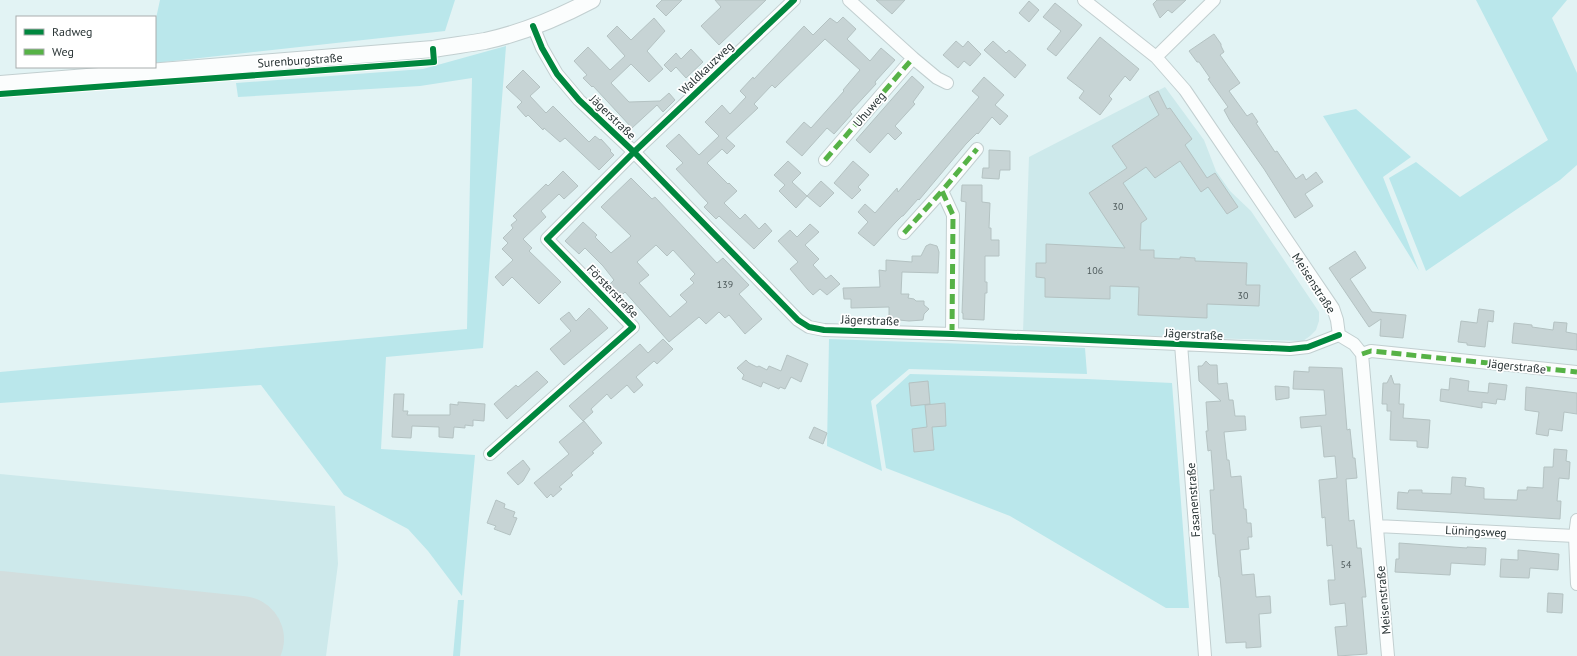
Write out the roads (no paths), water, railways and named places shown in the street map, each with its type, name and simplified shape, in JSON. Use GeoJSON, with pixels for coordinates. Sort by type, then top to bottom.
{"type":"FeatureCollection","features":[{"type":"Feature","properties":{"kind":"street","name":"Surenburgstraße"},"geometry":{"type":"LineString","coordinates":[[0,84],[433,49],[486,40],[533,26],[566,14],[592,0]]}},
{"type":"Feature","properties":{"kind":"street","name":"Waldkauzweg"},"geometry":{"type":"LineString","coordinates":[[634,152],[794,0]]}},
{"type":"Feature","properties":{"kind":"street"},"geometry":{"type":"LineString","coordinates":[[849,0],[913,58],[937,78],[947,83]]}},
{"type":"Feature","properties":{"kind":"street","name":"Meisenstraße"},"geometry":{"type":"LineString","coordinates":[[1084,0],[1156,57],[1185,90],[1328,301],[1337,320],[1339,335]]}},
{"type":"Feature","properties":{"kind":"street"},"geometry":{"type":"LineString","coordinates":[[1156,57],[1214,0]]}},
{"type":"Feature","properties":{"kind":"street","name":"Jägerstraße"},"geometry":{"type":"LineString","coordinates":[[533,26],[542,48],[557,74],[579,100],[634,152],[798,320],[809,327],[824,330],[952,334],[1290,349],[1308,347],[1339,335]]}},
{"type":"Feature","properties":{"kind":"street","name":"Uhuweg"},"geometry":{"type":"LineString","coordinates":[[825,160],[913,58]]}},
{"type":"Feature","properties":{"kind":"street"},"geometry":{"type":"LineString","coordinates":[[904,233],[942,192],[977,149]]}},
{"type":"Feature","properties":{"kind":"street","name":"Försterstraße"},"geometry":{"type":"LineString","coordinates":[[490,454],[633,327],[547,238],[634,152]]}},
{"type":"Feature","properties":{"kind":"street"},"geometry":{"type":"LineString","coordinates":[[942,192],[953,215],[952,334]]}},
{"type":"Feature","properties":{"kind":"street"},"geometry":{"type":"LineString","coordinates":[[1339,335],[1354,344],[1362,354]]}},
{"type":"Feature","properties":{"kind":"street","name":"Fasanenstraße"},"geometry":{"type":"LineString","coordinates":[[1181,344],[1206,656]]}},
{"type":"Feature","properties":{"kind":"street","name":"Jägerstraße"},"geometry":{"type":"LineString","coordinates":[[1362,354],[1371,351],[1577,372]]}},
{"type":"Feature","properties":{"kind":"street","name":"Meisenstraße"},"geometry":{"type":"LineString","coordinates":[[1362,354],[1388,656]]}},
{"type":"Feature","properties":{"kind":"street"},"geometry":{"type":"LineString","coordinates":[[1577,520],[1575,536],[1577,584]]}},
{"type":"Feature","properties":{"kind":"street","name":"Lüningsweg"},"geometry":{"type":"LineString","coordinates":[[1377,526],[1575,536]]}}]}
